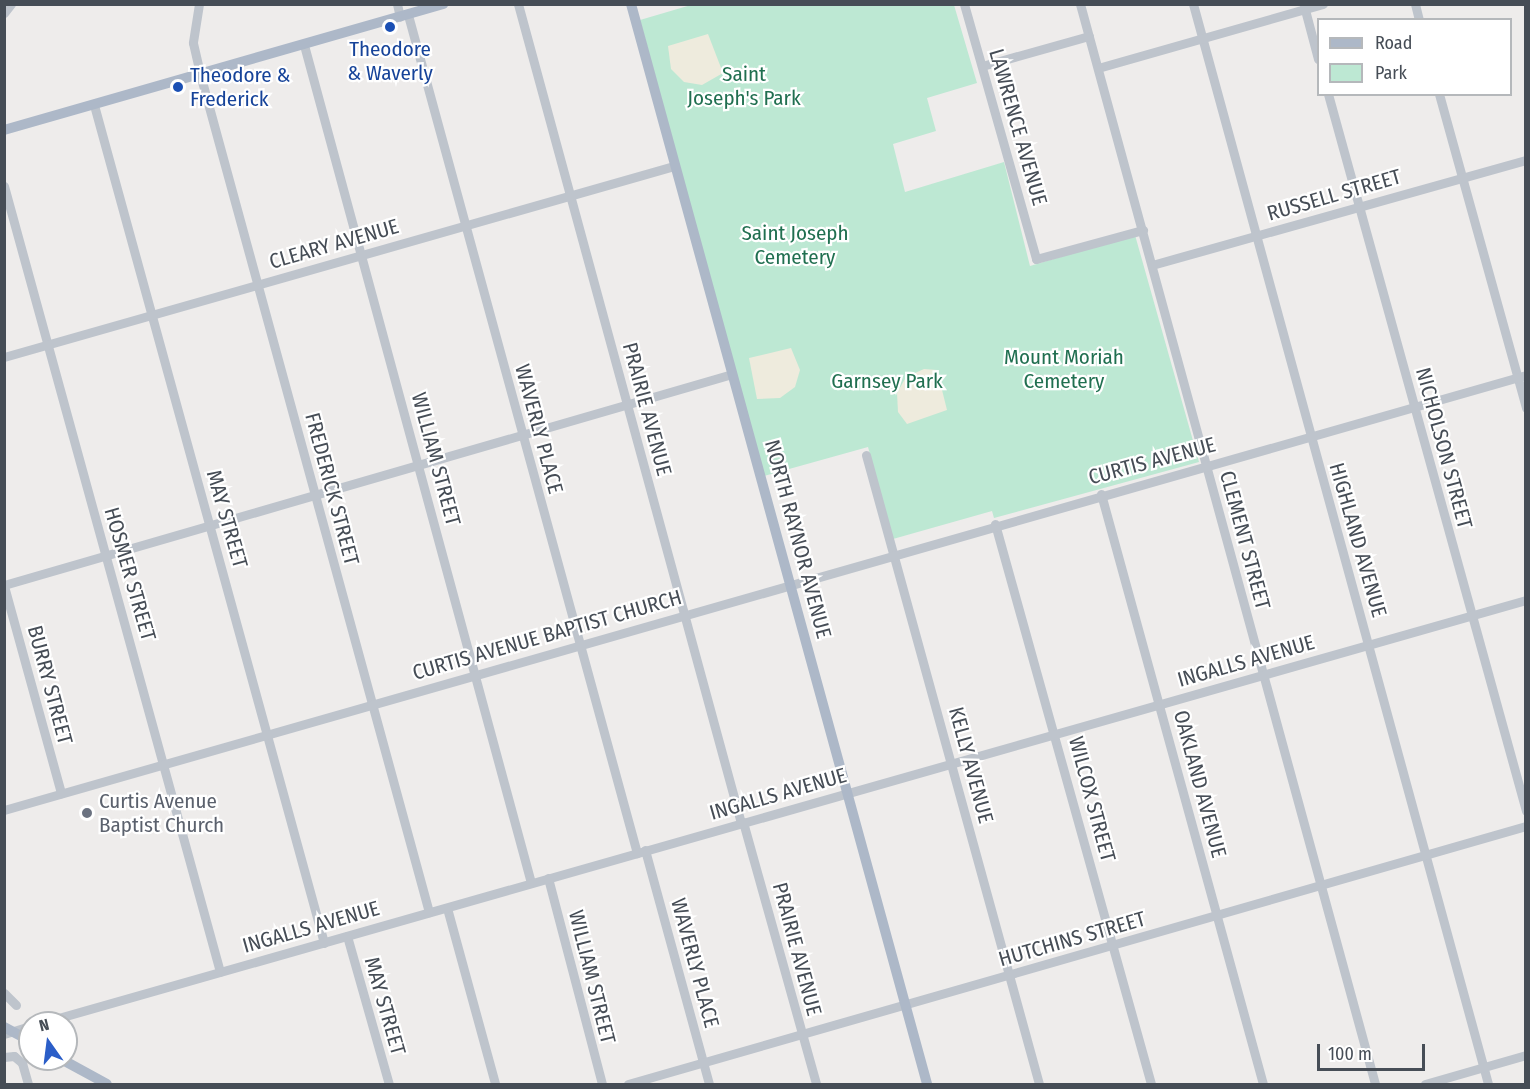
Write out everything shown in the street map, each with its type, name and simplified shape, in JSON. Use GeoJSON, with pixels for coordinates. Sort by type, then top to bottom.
{"type":"FeatureCollection","features":[{"type":"Feature","properties":{"kind":"main road"},"geometry":{"type":"LineString","coordinates":[[4,130],[443,4]]}},
{"type":"Feature","properties":{"kind":"main road","name":"NORTH RAYNOR AVENUE"},"geometry":{"type":"LineString","coordinates":[[631,4],[788,585],[848,793],[927,1084]]}},
{"type":"Feature","properties":{"kind":"main road"},"geometry":{"type":"LineString","coordinates":[[78,1068],[107,1084]]}},
{"type":"Feature","properties":{"kind":"street"},"geometry":{"type":"LineString","coordinates":[[4,13],[11,4]]}},
{"type":"Feature","properties":{"kind":"street","name":"FREDERICK STREET"},"geometry":{"type":"LineString","coordinates":[[199,4],[193,43],[200,74],[429,912]]}},
{"type":"Feature","properties":{"kind":"street","name":"WAVERLY PLACE"},"geometry":{"type":"LineString","coordinates":[[397,4],[404,16],[466,225],[581,644],[709,1084]]}},
{"type":"Feature","properties":{"kind":"street","name":"PRAIRIE AVENUE"},"geometry":{"type":"LineString","coordinates":[[518,4],[684,614],[816,1084]]}},
{"type":"Feature","properties":{"kind":"street","name":"LAWRENCE AVENUE"},"geometry":{"type":"LineString","coordinates":[[964,4],[1036,259],[1143,231]]}},
{"type":"Feature","properties":{"kind":"street","name":"CLEMENT STREET"},"geometry":{"type":"LineString","coordinates":[[1080,4],[1375,1084]]}},
{"type":"Feature","properties":{"kind":"street","name":"HIGHLAND AVENUE"},"geometry":{"type":"LineString","coordinates":[[1193,4],[1488,1084]]}},
{"type":"Feature","properties":{"kind":"street"},"geometry":{"type":"LineString","coordinates":[[1098,68],[1304,7],[1323,4]]}},
{"type":"Feature","properties":{"kind":"street"},"geometry":{"type":"LineString","coordinates":[[1304,7],[1317,55]]}},
{"type":"Feature","properties":{"kind":"street"},"geometry":{"type":"LineString","coordinates":[[982,66],[1089,36]]}},
{"type":"Feature","properties":{"kind":"street","name":"WILLIAM STREET"},"geometry":{"type":"LineString","coordinates":[[304,45],[420,465],[531,883]]}},
{"type":"Feature","properties":{"kind":"street","name":"NICHOLSON STREET"},"geometry":{"type":"LineString","coordinates":[[1329,96],[1526,811]]}},
{"type":"Feature","properties":{"kind":"street"},"geometry":{"type":"LineString","coordinates":[[1440,96],[1461,178],[1521,376],[1526,408]]}},
{"type":"Feature","properties":{"kind":"street","name":"MAY STREET"},"geometry":{"type":"LineString","coordinates":[[94,105],[324,943]]}},
{"type":"Feature","properties":{"kind":"street","name":"RUSSELL STREET"},"geometry":{"type":"LineString","coordinates":[[1152,265],[1526,160]]}},
{"type":"Feature","properties":{"kind":"street","name":"CLEARY AVENUE"},"geometry":{"type":"LineString","coordinates":[[4,357],[674,166]]}},
{"type":"Feature","properties":{"kind":"street","name":"HOSMER STREET"},"geometry":{"type":"LineString","coordinates":[[4,186],[220,972]]}},
{"type":"Feature","properties":{"kind":"street"},"geometry":{"type":"LineString","coordinates":[[4,586],[732,374]]}},
{"type":"Feature","properties":{"kind":"street","name":"CURTIS AVENUE"},"geometry":{"type":"LineString","coordinates":[[788,585],[893,556],[995,524],[1521,376]]}},
{"type":"Feature","properties":{"kind":"street","name":"KELLY AVENUE"},"geometry":{"type":"LineString","coordinates":[[866,456],[1039,1084]]}},
{"type":"Feature","properties":{"kind":"street","name":"OAKLAND AVENUE"},"geometry":{"type":"LineString","coordinates":[[1101,494],[1263,1084]]}},
{"type":"Feature","properties":{"kind":"street","name":"WILCOX STREET"},"geometry":{"type":"LineString","coordinates":[[995,524],[1056,734],[1151,1084]]}},
{"type":"Feature","properties":{"kind":"street","name":"CURTIS AVENUE BAPTIST CHURCH"},"geometry":{"type":"LineString","coordinates":[[4,810],[788,585]]}},
{"type":"Feature","properties":{"kind":"street","name":"BURRY STREET"},"geometry":{"type":"LineString","coordinates":[[4,586],[61,794]]}},
{"type":"Feature","properties":{"kind":"street","name":"INGALLS AVENUE"},"geometry":{"type":"LineString","coordinates":[[78,1012],[1526,600]]}},
{"type":"Feature","properties":{"kind":"street","name":"HUTCHINS STREET"},"geometry":{"type":"LineString","coordinates":[[628,1084],[1217,917],[1526,826]]}},
{"type":"Feature","properties":{"kind":"street","name":"WILLIAM STREET"},"geometry":{"type":"LineString","coordinates":[[548,878],[602,1084]]}},
{"type":"Feature","properties":{"kind":"street"},"geometry":{"type":"LineString","coordinates":[[447,908],[495,1084]]}},
{"type":"Feature","properties":{"kind":"street","name":"MAY STREET"},"geometry":{"type":"LineString","coordinates":[[347,936],[389,1084]]}},
{"type":"Feature","properties":{"kind":"street"},"geometry":{"type":"LineString","coordinates":[[4,993],[16,1005]]}},
{"type":"Feature","properties":{"kind":"street"},"geometry":{"type":"LineString","coordinates":[[1425,1084],[1526,1055]]}},
{"type":"Feature","properties":{"kind":"street"},"geometry":{"type":"LineString","coordinates":[[4,1057],[14,1056],[22,1063],[28,1084]]}},
{"type":"Feature","properties":{"kind":"green space"},"geometry":{"type":"Polygon","coordinates":[[[691,5],[954,5],[977,83],[927,98],[936,131],[893,144],[905,192],[1004,162],[1030,266],[1135,235],[1199,462],[994,518],[992,511],[893,539],[868,447],[764,476],[640,20],[691,5]]]}},
{"type":"Feature","properties":{"kind":"sand"},"geometry":{"type":"Polygon","coordinates":[[[708,34],[723,73],[702,85],[684,82],[671,69],[668,46],[708,34]]]}},
{"type":"Feature","properties":{"kind":"sand"},"geometry":{"type":"Polygon","coordinates":[[[791,348],[800,370],[795,387],[780,398],[757,399],[749,358],[791,348]]]}},
{"type":"Feature","properties":{"kind":"sand"},"geometry":{"type":"Polygon","coordinates":[[[924,369],[937,370],[947,410],[907,424],[898,412],[897,393],[906,377],[924,369]]]}},
{"type":"Feature","properties":{"kind":"place","name":"Theodore & Waverly"},"geometry":{"type":"Point","coordinates":[390,27]}},
{"type":"Feature","properties":{"kind":"place","name":"Theodore & Frederick"},"geometry":{"type":"Point","coordinates":[178,87]}},
{"type":"Feature","properties":{"kind":"place","name":"Curtis Avenue Baptist Church"},"geometry":{"type":"Point","coordinates":[87,813]}},
{"type":"Feature","properties":{"kind":"park label","name":"Saint Joseph's Park"},"geometry":{"type":"Point","coordinates":[744,86]}},
{"type":"Feature","properties":{"kind":"park label","name":"Saint Joseph Cemetery"},"geometry":{"type":"Point","coordinates":[795,245]}},
{"type":"Feature","properties":{"kind":"park label","name":"Mount Moriah Cemetery"},"geometry":{"type":"Point","coordinates":[1064,369]}},
{"type":"Feature","properties":{"kind":"park label","name":"Garnsey Park"},"geometry":{"type":"Point","coordinates":[887,381]}}]}
